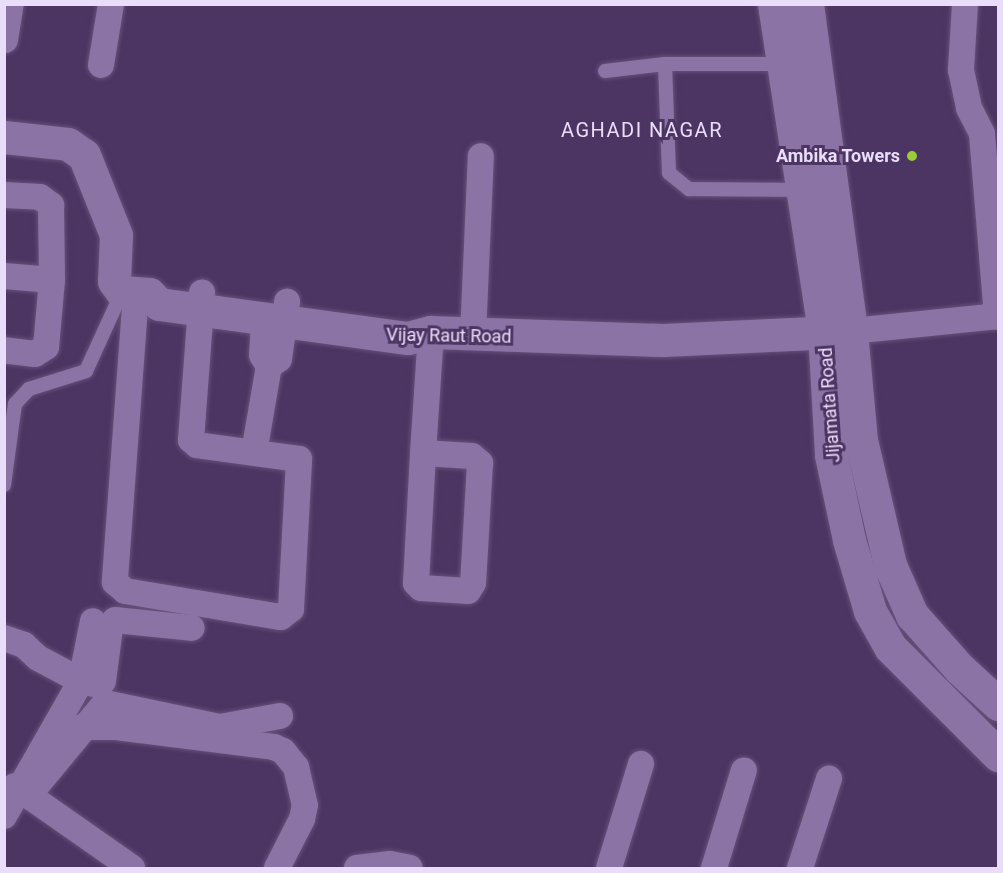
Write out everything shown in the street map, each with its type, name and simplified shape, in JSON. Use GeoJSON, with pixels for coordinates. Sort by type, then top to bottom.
{"type":"FeatureCollection","features":[{"type":"Feature","properties":{"kind":"street"},"geometry":{"type":"LineString","coordinates":[[5,40],[11,4]]}},
{"type":"Feature","properties":{"kind":"street"},"geometry":{"type":"LineString","coordinates":[[101,65],[111,4]]}},
{"type":"Feature","properties":{"kind":"street","name":"Jijamata Road"},"geometry":{"type":"LineString","coordinates":[[774,4],[802,190],[838,331],[890,565],[912,615],[960,669],[999,704]]}},
{"type":"Feature","properties":{"kind":"street","name":"Jijamata Road"},"geometry":{"type":"LineString","coordinates":[[807,4],[838,331],[831,454],[849,540],[870,611],[890,647],[999,755]]}},
{"type":"Feature","properties":{"kind":"street"},"geometry":{"type":"LineString","coordinates":[[838,331],[998,316],[982,134],[969,108],[961,69],[965,4]]}},
{"type":"Feature","properties":{"kind":"street"},"geometry":{"type":"LineString","coordinates":[[4,137],[68,144],[84,154],[85,172],[116,235],[111,274],[136,293],[115,582],[125,591],[280,617],[291,609],[299,459],[196,445],[191,440],[204,305]]}},
{"type":"Feature","properties":{"kind":"street"},"geometry":{"type":"LineString","coordinates":[[4,156],[50,162],[85,172]]}},
{"type":"Feature","properties":{"kind":"street"},"geometry":{"type":"LineString","coordinates":[[473,336],[481,156]]}},
{"type":"Feature","properties":{"kind":"street"},"geometry":{"type":"LineString","coordinates":[[4,195],[40,196],[51,205],[52,280],[46,347],[35,354],[4,351]]}},
{"type":"Feature","properties":{"kind":"street"},"geometry":{"type":"LineString","coordinates":[[4,276],[52,280]]}},
{"type":"Feature","properties":{"kind":"street","name":"Vijay Raut Road"},"geometry":{"type":"LineString","coordinates":[[136,293],[159,304],[204,305],[278,315],[408,338],[431,332],[473,336],[663,340],[838,331]]}},
{"type":"Feature","properties":{"kind":"street"},"geometry":{"type":"LineString","coordinates":[[204,305],[202,432],[258,441],[269,366],[279,358],[278,315]]}},
{"type":"Feature","properties":{"kind":"street"},"geometry":{"type":"LineString","coordinates":[[423,453],[472,456],[480,463],[473,583],[468,591],[421,588],[416,583],[423,453],[431,332]]}},
{"type":"Feature","properties":{"kind":"street"},"geometry":{"type":"LineString","coordinates":[[4,638],[24,645],[38,658],[81,681],[102,683],[110,628],[118,619],[192,628]]}},
{"type":"Feature","properties":{"kind":"street"},"geometry":{"type":"LineString","coordinates":[[4,816],[17,788],[81,681],[93,621]]}},
{"type":"Feature","properties":{"kind":"street"},"geometry":{"type":"LineString","coordinates":[[17,788],[82,727],[99,707],[109,702],[220,727],[280,716]]}},
{"type":"Feature","properties":{"kind":"street"},"geometry":{"type":"LineString","coordinates":[[82,727],[127,729],[274,747],[283,752],[296,767],[305,805],[302,819],[277,868]]}},
{"type":"Feature","properties":{"kind":"street"},"geometry":{"type":"LineString","coordinates":[[609,868],[641,764]]}},
{"type":"Feature","properties":{"kind":"street"},"geometry":{"type":"LineString","coordinates":[[714,868],[744,770]]}},
{"type":"Feature","properties":{"kind":"street"},"geometry":{"type":"LineString","coordinates":[[800,868],[829,779]]}},
{"type":"Feature","properties":{"kind":"street"},"geometry":{"type":"LineString","coordinates":[[17,788],[132,868]]}},
{"type":"Feature","properties":{"kind":"street"},"geometry":{"type":"LineString","coordinates":[[357,868],[390,864],[410,868]]}},
{"type":"Feature","properties":{"kind":"lane"},"geometry":{"type":"LineString","coordinates":[[665,64],[666,151],[669,173],[678,183],[688,189],[802,190]]}},
{"type":"Feature","properties":{"kind":"lane"},"geometry":{"type":"LineString","coordinates":[[604,71],[665,64],[783,64]]}},
{"type":"Feature","properties":{"kind":"lane"},"geometry":{"type":"LineString","coordinates":[[4,485],[15,404],[29,389],[86,371],[136,293]]}},
{"type":"Feature","properties":{"kind":"place","name":"Ambika Towers"},"geometry":{"type":"Point","coordinates":[912,156]}},
{"type":"Feature","properties":{"kind":"district","name":"AGHADI NAGAR"},"geometry":{"type":"Point","coordinates":[642,130]}}]}
